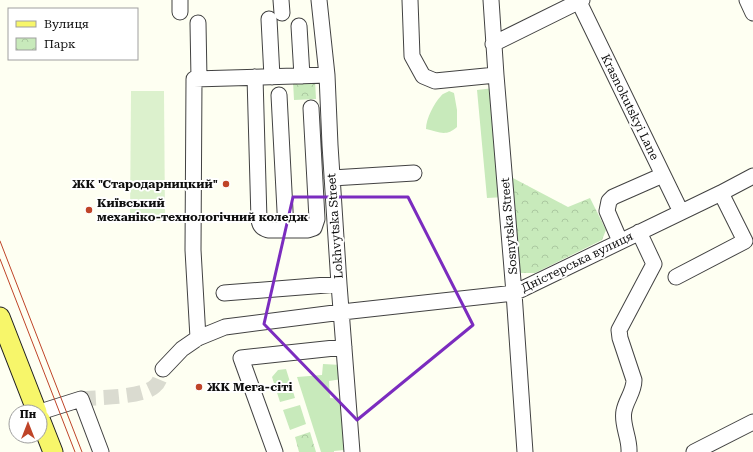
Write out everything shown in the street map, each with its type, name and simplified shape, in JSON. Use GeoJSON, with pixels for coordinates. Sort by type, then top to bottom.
{"type":"FeatureCollection","features":[{"type":"Feature","properties":{"kind":"main road"},"geometry":{"type":"LineString","coordinates":[[0,317],[36,404]]}},
{"type":"Feature","properties":{"kind":"main road"},"geometry":{"type":"LineString","coordinates":[[48,439],[53,452]]}},
{"type":"Feature","properties":{"kind":"street","name":"Lokhvytska Street"},"geometry":{"type":"LineString","coordinates":[[319,0],[327,75],[339,284],[352,452]]}},
{"type":"Feature","properties":{"kind":"street"},"geometry":{"type":"LineString","coordinates":[[410,0],[412,56],[423,76],[435,82],[496,75]]}},
{"type":"Feature","properties":{"kind":"street","name":"Sosnytska Street"},"geometry":{"type":"LineString","coordinates":[[491,0],[493,44],[514,293],[525,452]]}},
{"type":"Feature","properties":{"kind":"street"},"geometry":{"type":"LineString","coordinates":[[747,0],[753,13]]}},
{"type":"Feature","properties":{"kind":"street"},"geometry":{"type":"LineString","coordinates":[[493,44],[578,1]]}},
{"type":"Feature","properties":{"kind":"street","name":"Krasnokutskyi Lane"},"geometry":{"type":"LineString","coordinates":[[578,1],[681,212]]}},
{"type":"Feature","properties":{"kind":"street"},"geometry":{"type":"LineString","coordinates":[[272,77],[278,11]]}},
{"type":"Feature","properties":{"kind":"street"},"geometry":{"type":"LineString","coordinates":[[198,23],[200,79]]}},
{"type":"Feature","properties":{"kind":"street"},"geometry":{"type":"LineString","coordinates":[[299,26],[302,76]]}},
{"type":"Feature","properties":{"kind":"street"},"geometry":{"type":"LineString","coordinates":[[198,338],[193,242],[194,79],[327,75]]}},
{"type":"Feature","properties":{"kind":"street"},"geometry":{"type":"LineString","coordinates":[[256,77],[260,225],[263,229],[308,230],[314,228],[316,223],[311,108]]}},
{"type":"Feature","properties":{"kind":"street"},"geometry":{"type":"LineString","coordinates":[[279,95],[286,230]]}},
{"type":"Feature","properties":{"kind":"street"},"geometry":{"type":"LineString","coordinates":[[332,178],[414,172]]}},
{"type":"Feature","properties":{"kind":"street"},"geometry":{"type":"LineString","coordinates":[[620,241],[607,211],[609,201],[613,197],[663,174]]}},
{"type":"Feature","properties":{"kind":"street","name":"Дністерська вулиця"},"geometry":{"type":"LineString","coordinates":[[163,369],[182,350],[198,338],[225,327],[342,312],[514,293],[753,176]]}},
{"type":"Feature","properties":{"kind":"street"},"geometry":{"type":"LineString","coordinates":[[676,277],[749,239],[720,193]]}},
{"type":"Feature","properties":{"kind":"street"},"geometry":{"type":"LineString","coordinates":[[629,452],[623,414],[634,386],[634,380],[620,338],[619,330],[654,264],[639,232]]}},
{"type":"Feature","properties":{"kind":"street"},"geometry":{"type":"LineString","coordinates":[[224,293],[339,284]]}},
{"type":"Feature","properties":{"kind":"street"},"geometry":{"type":"LineString","coordinates":[[275,452],[241,358],[344,347]]}},
{"type":"Feature","properties":{"kind":"street"},"geometry":{"type":"LineString","coordinates":[[48,409],[81,399],[100,452]]}},
{"type":"Feature","properties":{"kind":"street"},"geometry":{"type":"LineString","coordinates":[[694,452],[753,422]]}},
{"type":"Feature","properties":{"kind":"highlighted area"},"geometry":{"type":"Polygon","coordinates":[[[293,197],[408,197],[473,325],[357,420],[264,324],[293,197]]]}},
{"type":"Feature","properties":{"kind":"green space"},"geometry":{"type":"Polygon","coordinates":[[[315,80],[316,99],[294,100],[293,81],[315,80]]]}},
{"type":"Feature","properties":{"kind":"green space"},"geometry":{"type":"Polygon","coordinates":[[[494,88],[505,197],[487,198],[477,90],[494,88]]]}},
{"type":"Feature","properties":{"kind":"green space"},"geometry":{"type":"Polygon","coordinates":[[[131,91],[164,91],[165,221],[130,221],[131,91]]]}},
{"type":"Feature","properties":{"kind":"green space"},"geometry":{"type":"Polygon","coordinates":[[[449,91],[454,93],[457,110],[457,127],[446,133],[426,129],[431,111],[442,95],[449,91]]]}},
{"type":"Feature","properties":{"kind":"green space"},"geometry":{"type":"Polygon","coordinates":[[[511,177],[568,207],[590,198],[606,230],[602,240],[535,273],[521,273],[517,267],[511,177]]]}},
{"type":"Feature","properties":{"kind":"green space"},"geometry":{"type":"Polygon","coordinates":[[[323,364],[341,365],[342,379],[329,381],[330,398],[342,399],[344,450],[334,452],[321,452],[297,377],[322,375],[323,364]]]}},
{"type":"Feature","properties":{"kind":"green space"},"geometry":{"type":"Polygon","coordinates":[[[286,369],[295,398],[280,402],[272,377],[278,370],[286,369]]]}},
{"type":"Feature","properties":{"kind":"green space"},"geometry":{"type":"Polygon","coordinates":[[[300,405],[306,424],[290,430],[283,410],[300,405]]]}},
{"type":"Feature","properties":{"kind":"green space"},"geometry":{"type":"Polygon","coordinates":[[[310,432],[316,452],[299,452],[295,437],[310,432]]]}},
{"type":"Feature","properties":{"kind":"tunnel"},"geometry":{"type":"LineString","coordinates":[[81,399],[141,393],[155,386],[163,369]]}},
{"type":"Feature","properties":{"kind":"tram line"},"geometry":{"type":"LineString","coordinates":[[0,241],[82,452]]}},
{"type":"Feature","properties":{"kind":"tram line"},"geometry":{"type":"LineString","coordinates":[[0,259],[75,452]]}},
{"type":"Feature","properties":{"kind":"place","name":"ЖК \"Стародарницкий\""},"geometry":{"type":"Point","coordinates":[226,184]}},
{"type":"Feature","properties":{"kind":"place","name":"Київський механіко-технологічний коледж"},"geometry":{"type":"Point","coordinates":[89,210]}},
{"type":"Feature","properties":{"kind":"place","name":"ЖК Мега-сіті"},"geometry":{"type":"Point","coordinates":[199,387]}}]}
